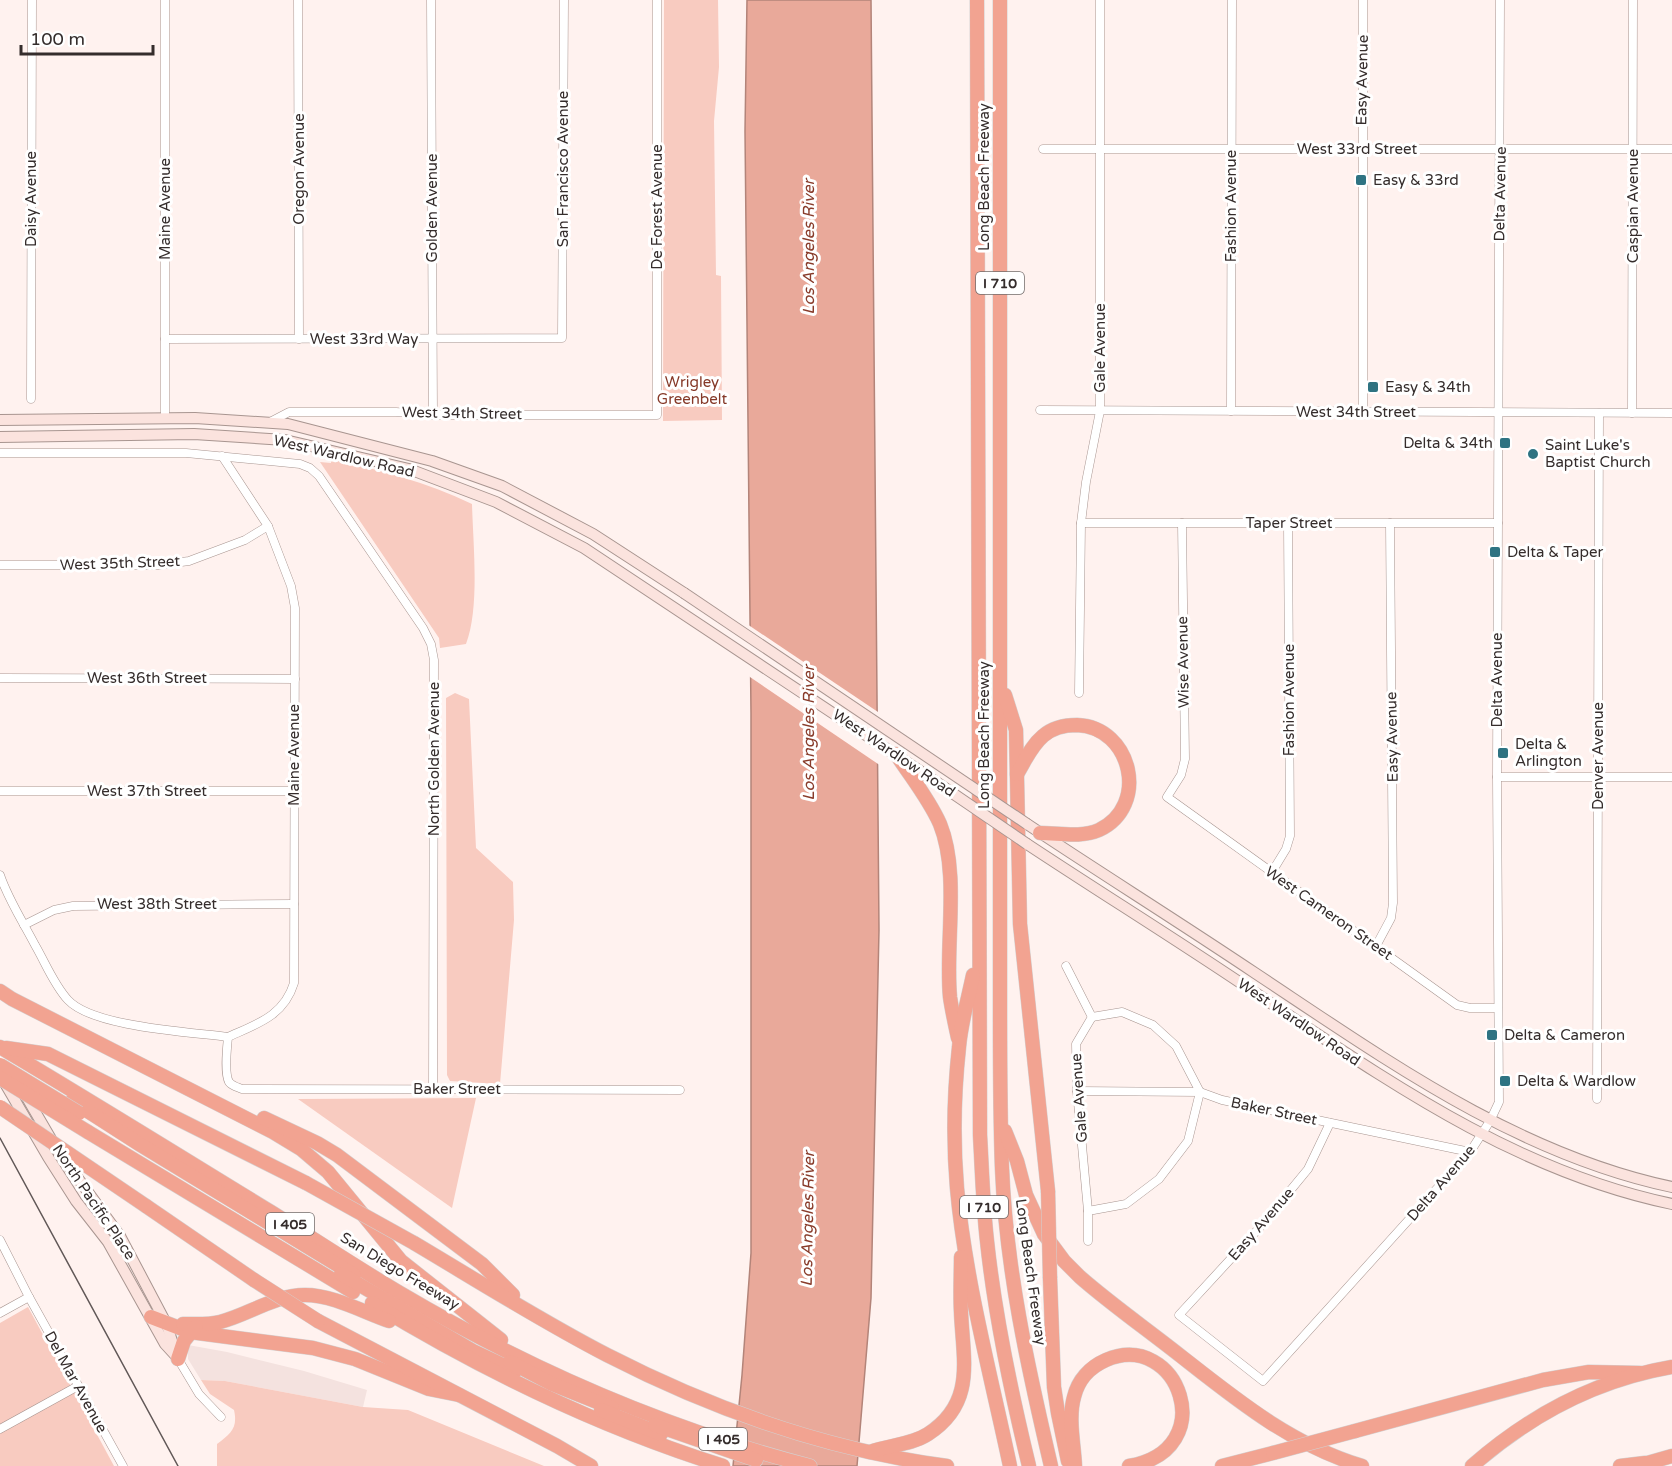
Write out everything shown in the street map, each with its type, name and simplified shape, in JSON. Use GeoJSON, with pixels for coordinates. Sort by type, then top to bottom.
{"type":"FeatureCollection","features":[{"type":"Feature","properties":{"kind":"highway","name":"Long Beach Freeway"},"geometry":{"type":"LineString","coordinates":[[977,0],[980,1135],[987,1241],[1000,1330],[1029,1466]]}},
{"type":"Feature","properties":{"kind":"highway","name":"Long Beach Freeway"},"geometry":{"type":"LineString","coordinates":[[1000,0],[1002,1169],[1015,1292],[1033,1393],[1051,1466]]}},
{"type":"Feature","properties":{"kind":"highway"},"geometry":{"type":"LineString","coordinates":[[1000,680],[1016,730],[1020,924],[1048,1191],[1054,1387],[1070,1466]]}},
{"type":"Feature","properties":{"kind":"highway"},"geometry":{"type":"LineString","coordinates":[[1017,774],[1042,736],[1059,727],[1069,725],[1097,729],[1115,742],[1129,768],[1130,790],[1122,810],[1098,831],[1069,835],[1040,833]]}},
{"type":"Feature","properties":{"kind":"highway"},"geometry":{"type":"LineString","coordinates":[[896,754],[929,803],[939,824],[948,856],[951,925],[950,996],[959,1045]]}},
{"type":"Feature","properties":{"kind":"highway"},"geometry":{"type":"LineString","coordinates":[[979,944],[959,1045],[955,1157],[961,1222],[975,1302],[1010,1466]]}},
{"type":"Feature","properties":{"kind":"highway"},"geometry":{"type":"LineString","coordinates":[[0,991],[27,1007],[286,1139],[314,1159],[327,1172],[401,1261],[523,1359]]}},
{"type":"Feature","properties":{"kind":"highway"},"geometry":{"type":"LineString","coordinates":[[0,1048],[48,1054],[306,1183],[574,1337],[684,1391],[751,1418],[816,1439],[868,1453],[947,1466]]}},
{"type":"Feature","properties":{"kind":"highway","name":"San Diego Freeway"},"geometry":{"type":"LineString","coordinates":[[0,1048],[400,1293],[723,1466]]}},
{"type":"Feature","properties":{"kind":"highway"},"geometry":{"type":"LineString","coordinates":[[0,1056],[140,1144],[424,1316],[552,1384],[638,1422],[776,1466]]}},
{"type":"Feature","properties":{"kind":"highway"},"geometry":{"type":"LineString","coordinates":[[0,1065],[370,1292],[454,1340],[527,1377],[638,1422],[757,1466]]}},
{"type":"Feature","properties":{"kind":"highway"},"geometry":{"type":"LineString","coordinates":[[156,1071],[291,1130],[327,1149],[482,1264],[530,1311]]}},
{"type":"Feature","properties":{"kind":"highway","name":"San Diego Freeway"},"geometry":{"type":"LineString","coordinates":[[0,1076],[88,1132],[419,1332],[555,1401],[752,1449],[810,1466]]}},
{"type":"Feature","properties":{"kind":"highway"},"geometry":{"type":"LineString","coordinates":[[0,1107],[318,1321],[591,1466]]}},
{"type":"Feature","properties":{"kind":"highway"},"geometry":{"type":"LineString","coordinates":[[1002,1123],[1017,1161],[1026,1195],[1040,1226],[1064,1261],[1080,1277],[1255,1413],[1292,1437],[1329,1455],[1362,1466]]}},
{"type":"Feature","properties":{"kind":"highway"},"geometry":{"type":"LineString","coordinates":[[868,1453],[917,1439],[936,1427],[950,1413],[958,1399],[965,1375],[961,1314],[961,1222]]}},
{"type":"Feature","properties":{"kind":"highway"},"geometry":{"type":"LineString","coordinates":[[178,1359],[184,1341],[194,1328],[221,1322],[286,1298],[303,1295],[326,1298],[419,1332]]}},
{"type":"Feature","properties":{"kind":"highway"},"geometry":{"type":"LineString","coordinates":[[151,1317],[166,1323],[313,1348],[356,1359],[429,1389],[459,1395]]}},
{"type":"Feature","properties":{"kind":"highway"},"geometry":{"type":"LineString","coordinates":[[1075,1466],[1072,1408],[1077,1387],[1099,1363],[1126,1356],[1144,1358],[1166,1371],[1176,1386],[1182,1404],[1180,1426],[1171,1445],[1157,1457],[1129,1466]]}},
{"type":"Feature","properties":{"kind":"highway"},"geometry":{"type":"LineString","coordinates":[[1472,1466],[1513,1432],[1557,1406],[1610,1383],[1640,1373],[1672,1367]]}},
{"type":"Feature","properties":{"kind":"highway"},"geometry":{"type":"LineString","coordinates":[[1222,1466],[1543,1380],[1589,1372],[1640,1373]]}},
{"type":"Feature","properties":{"kind":"highway"},"geometry":{"type":"LineString","coordinates":[[1620,1466],[1643,1464],[1672,1456]]}},
{"type":"Feature","properties":{"kind":"main road","name":"West Wardlow Road"},"geometry":{"type":"LineString","coordinates":[[0,420],[195,418],[288,424],[432,461],[502,486],[593,534],[684,593],[1040,833],[1400,1070],[1490,1120],[1584,1162],[1672,1187]]}},
{"type":"Feature","properties":{"kind":"main road","name":"West Wardlow Road"},"geometry":{"type":"LineString","coordinates":[[0,436],[194,434],[285,440],[409,468],[496,502],[584,548],[675,606],[1027,844],[1391,1083],[1482,1135],[1578,1178],[1672,1204]]}},
{"type":"Feature","properties":{"kind":"main road","name":"North Pacific Place"},"geometry":{"type":"LineString","coordinates":[[0,1048],[58,1151],[120,1236],[166,1323],[178,1359]]}},
{"type":"Feature","properties":{"kind":"main road","name":"North Pacific Place"},"geometry":{"type":"LineString","coordinates":[[0,1076],[76,1201],[108,1242],[165,1344],[178,1359]]}},
{"type":"Feature","properties":{"kind":"street","name":"Daisy Avenue"},"geometry":{"type":"LineString","coordinates":[[31,399],[32,0]]}},
{"type":"Feature","properties":{"kind":"street","name":"Maine Avenue"},"geometry":{"type":"LineString","coordinates":[[165,0],[165,419]]}},
{"type":"Feature","properties":{"kind":"street","name":"Oregon Avenue"},"geometry":{"type":"LineString","coordinates":[[298,0],[299,339]]}},
{"type":"Feature","properties":{"kind":"street","name":"Golden Avenue"},"geometry":{"type":"LineString","coordinates":[[431,0],[433,415]]}},
{"type":"Feature","properties":{"kind":"street","name":"San Francisco Avenue"},"geometry":{"type":"LineString","coordinates":[[562,338],[564,0]]}},
{"type":"Feature","properties":{"kind":"street","name":"De Forest Avenue"},"geometry":{"type":"LineString","coordinates":[[657,0],[657,415]]}},
{"type":"Feature","properties":{"kind":"street","name":"Gale Avenue"},"geometry":{"type":"LineString","coordinates":[[1079,693],[1081,523],[1086,482],[1100,411],[1100,0]]}},
{"type":"Feature","properties":{"kind":"street","name":"Fashion Avenue"},"geometry":{"type":"LineString","coordinates":[[1231,411],[1232,0]]}},
{"type":"Feature","properties":{"kind":"street","name":"Easy Avenue"},"geometry":{"type":"LineString","coordinates":[[1363,0],[1363,412]]}},
{"type":"Feature","properties":{"kind":"street","name":"Delta Avenue"},"geometry":{"type":"LineString","coordinates":[[1263,1382],[1470,1152],[1482,1135],[1498,1102],[1500,0]]}},
{"type":"Feature","properties":{"kind":"street","name":"Caspian Avenue"},"geometry":{"type":"LineString","coordinates":[[1632,413],[1633,0]]}},
{"type":"Feature","properties":{"kind":"street","name":"West 33rd Street"},"geometry":{"type":"LineString","coordinates":[[1043,149],[1672,149]]}},
{"type":"Feature","properties":{"kind":"street","name":"West 33rd Way"},"geometry":{"type":"LineString","coordinates":[[165,339],[562,338]]}},
{"type":"Feature","properties":{"kind":"street","name":"West 34th Street"},"geometry":{"type":"LineString","coordinates":[[1040,410],[1672,413]]}},
{"type":"Feature","properties":{"kind":"street","name":"West 34th Street"},"geometry":{"type":"LineString","coordinates":[[269,423],[289,412],[396,412],[433,415],[657,415]]}},
{"type":"Feature","properties":{"kind":"street","name":"Denver Avenue"},"geometry":{"type":"LineString","coordinates":[[1597,1099],[1599,413]]}},
{"type":"Feature","properties":{"kind":"street","name":"West Wardlow Road"},"geometry":{"type":"LineString","coordinates":[[0,453],[186,453],[288,463],[310,468]]}},
{"type":"Feature","properties":{"kind":"street","name":"Maine Avenue"},"geometry":{"type":"LineString","coordinates":[[222,456],[268,526],[291,586],[295,608],[294,982],[283,1007],[271,1016],[228,1037]]}},
{"type":"Feature","properties":{"kind":"street","name":"North Golden Avenue"},"geometry":{"type":"LineString","coordinates":[[310,468],[319,476],[423,628],[431,644],[434,660],[433,1089]]}},
{"type":"Feature","properties":{"kind":"street","name":"Taper Street"},"geometry":{"type":"LineString","coordinates":[[1081,523],[1498,523]]}},
{"type":"Feature","properties":{"kind":"street","name":"Wise Avenue"},"geometry":{"type":"LineString","coordinates":[[1167,797],[1181,775],[1185,759],[1182,523]]}},
{"type":"Feature","properties":{"kind":"street","name":"Fashion Avenue"},"geometry":{"type":"LineString","coordinates":[[1272,872],[1286,849],[1290,836],[1288,523]]}},
{"type":"Feature","properties":{"kind":"street","name":"Easy Avenue"},"geometry":{"type":"LineString","coordinates":[[1376,946],[1391,918],[1394,903],[1390,523]]}},
{"type":"Feature","properties":{"kind":"street","name":"West 35th Street"},"geometry":{"type":"LineString","coordinates":[[0,566],[159,565],[189,561],[245,540],[268,526]]}},
{"type":"Feature","properties":{"kind":"street","name":"West 36th Street"},"geometry":{"type":"LineString","coordinates":[[0,678],[295,679]]}},
{"type":"Feature","properties":{"kind":"street"},"geometry":{"type":"LineString","coordinates":[[1497,777],[1672,777]]}},
{"type":"Feature","properties":{"kind":"street","name":"West 37th Street"},"geometry":{"type":"LineString","coordinates":[[0,791],[294,791]]}},
{"type":"Feature","properties":{"kind":"street","name":"West Cameron Street"},"geometry":{"type":"LineString","coordinates":[[1167,797],[1457,1005],[1470,1008],[1498,1008]]}},
{"type":"Feature","properties":{"kind":"street"},"geometry":{"type":"LineString","coordinates":[[0,875],[24,925],[61,991],[75,1007],[95,1016],[120,1022],[228,1037]]}},
{"type":"Feature","properties":{"kind":"street","name":"West 38th Street"},"geometry":{"type":"LineString","coordinates":[[24,925],[54,910],[73,906],[294,904]]}},
{"type":"Feature","properties":{"kind":"street"},"geometry":{"type":"LineString","coordinates":[[1066,966],[1092,1017],[1122,1012],[1153,1025],[1176,1046],[1200,1092],[1188,1141],[1159,1179],[1126,1204],[1088,1211]]}},
{"type":"Feature","properties":{"kind":"street","name":"Gale Avenue"},"geometry":{"type":"LineString","coordinates":[[1088,1241],[1088,1211],[1077,1091],[1076,1044],[1092,1017]]}},
{"type":"Feature","properties":{"kind":"street","name":"Baker Street"},"geometry":{"type":"LineString","coordinates":[[228,1037],[229,1082],[233,1086],[250,1090],[680,1090]]}},
{"type":"Feature","properties":{"kind":"street","name":"Baker Street"},"geometry":{"type":"LineString","coordinates":[[1077,1091],[1200,1092],[1222,1100],[1470,1152]]}},
{"type":"Feature","properties":{"kind":"street","name":"Easy Avenue"},"geometry":{"type":"LineString","coordinates":[[1263,1382],[1179,1315],[1261,1227],[1308,1169],[1330,1123]]}},
{"type":"Feature","properties":{"kind":"street","name":"Del Mar Avenue"},"geometry":{"type":"LineString","coordinates":[[0,1240],[123,1466]]}},
{"type":"Feature","properties":{"kind":"street"},"geometry":{"type":"LineString","coordinates":[[0,1313],[29,1297]]}},
{"type":"Feature","properties":{"kind":"street","name":"North Pacific Place"},"geometry":{"type":"LineString","coordinates":[[178,1359],[198,1394],[221,1418]]}},
{"type":"Feature","properties":{"kind":"street"},"geometry":{"type":"LineString","coordinates":[[0,1429],[78,1386]]}},
{"type":"Feature","properties":{"kind":"shaded area"},"geometry":{"type":"Polygon","coordinates":[[[188,1345],[304,1371],[367,1390],[363,1407],[225,1381],[201,1380],[188,1359],[188,1345]]]}},
{"type":"Feature","properties":{"kind":"green space","name":"Wrigley Greenbelt"},"geometry":{"type":"Polygon","coordinates":[[[664,0],[718,0],[719,67],[714,121],[716,275],[721,276],[722,420],[663,421],[664,0]]]}},
{"type":"Feature","properties":{"kind":"green space"},"geometry":{"type":"Polygon","coordinates":[[[331,459],[420,483],[472,504],[474,594],[473,612],[466,644],[440,648],[439,638],[320,462],[331,463],[331,459]]]}},
{"type":"Feature","properties":{"kind":"green space"},"geometry":{"type":"Polygon","coordinates":[[[455,693],[469,699],[476,848],[513,882],[514,920],[500,1084],[450,1081],[447,1075],[446,698],[455,693]]]}},
{"type":"Feature","properties":{"kind":"green space"},"geometry":{"type":"Polygon","coordinates":[[[476,1098],[452,1208],[298,1099],[476,1098]]]}},
{"type":"Feature","properties":{"kind":"green space"},"geometry":{"type":"Polygon","coordinates":[[[28,1307],[114,1466],[0,1466],[0,1323],[28,1307]]]}},
{"type":"Feature","properties":{"kind":"green space"},"geometry":{"type":"Polygon","coordinates":[[[201,1380],[225,1381],[363,1407],[408,1410],[544,1466],[217,1466],[217,1444],[234,1426],[234,1410],[210,1394],[201,1380]]]}},
{"type":"Feature","properties":{"kind":"water","name":"Los Angeles River"},"geometry":{"type":"Polygon","coordinates":[[[747,0],[871,0],[879,930],[871,1298],[857,1466],[733,1466],[751,1253],[751,713],[745,131],[747,0]]]}},
{"type":"Feature","properties":{"kind":"pier"},"geometry":{"type":"Polygon","coordinates":[[[747,624],[881,714],[881,766],[747,675],[747,624]]]}},
{"type":"Feature","properties":{"kind":"tram line"},"geometry":{"type":"LineString","coordinates":[[0,1138],[178,1466]]}},
{"type":"Feature","properties":{"kind":"place","name":"Easy & 33rd"},"geometry":{"type":"Point","coordinates":[1361,180]}},
{"type":"Feature","properties":{"kind":"place","name":"Easy & 34th"},"geometry":{"type":"Point","coordinates":[1373,387]}},
{"type":"Feature","properties":{"kind":"place","name":"Delta & 34th"},"geometry":{"type":"Point","coordinates":[1505,443]}},
{"type":"Feature","properties":{"kind":"place","name":"Saint Luke's Baptist Church"},"geometry":{"type":"Point","coordinates":[1533,454]}},
{"type":"Feature","properties":{"kind":"place","name":"Delta & Taper"},"geometry":{"type":"Point","coordinates":[1495,552]}},
{"type":"Feature","properties":{"kind":"place","name":"Delta & Arlington"},"geometry":{"type":"Point","coordinates":[1503,753]}},
{"type":"Feature","properties":{"kind":"place","name":"Delta & Cameron"},"geometry":{"type":"Point","coordinates":[1492,1035]}},
{"type":"Feature","properties":{"kind":"place","name":"Delta & Wardlow"},"geometry":{"type":"Point","coordinates":[1505,1081]}}]}
